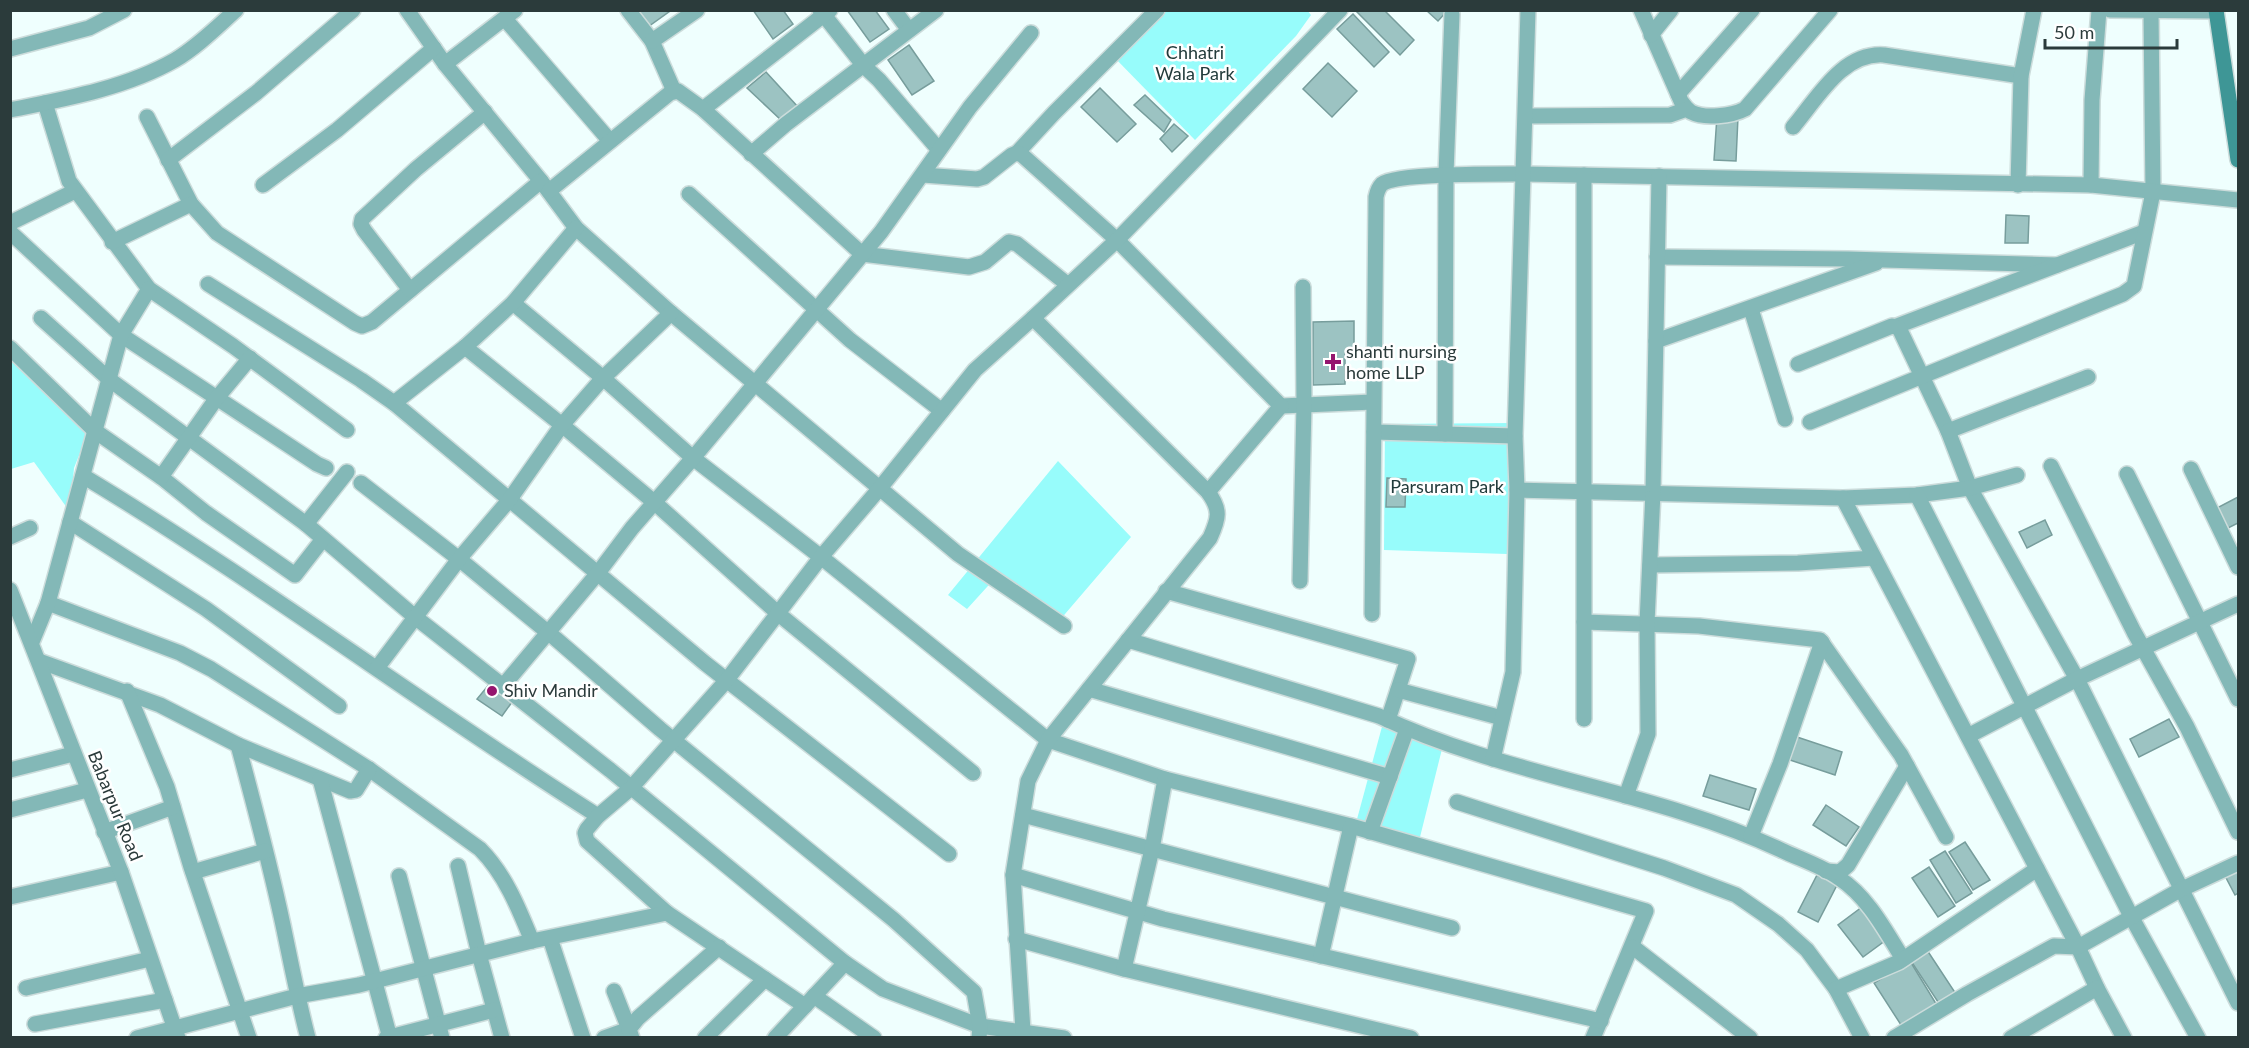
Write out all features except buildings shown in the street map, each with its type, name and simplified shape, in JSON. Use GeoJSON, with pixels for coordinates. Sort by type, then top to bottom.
{"type":"FeatureCollection","features":[{"type":"Feature","properties":{"kind":"main road"},"geometry":{"type":"LineString","coordinates":[[2216,11],[2238,160]]}},
{"type":"Feature","properties":{"kind":"street"},"geometry":{"type":"LineString","coordinates":[[10,49],[89,28],[124,10]]}},
{"type":"Feature","properties":{"kind":"street"},"geometry":{"type":"LineString","coordinates":[[10,110],[45,103],[147,75],[177,59],[236,10]]}},
{"type":"Feature","properties":{"kind":"street"},"geometry":{"type":"LineString","coordinates":[[168,160],[256,93],[353,10]]}},
{"type":"Feature","properties":{"kind":"street"},"geometry":{"type":"LineString","coordinates":[[407,10],[445,64],[545,186],[576,228],[671,313],[958,554],[1064,626]]}},
{"type":"Feature","properties":{"kind":"street"},"geometry":{"type":"LineString","coordinates":[[627,10],[652,41],[674,91]]}},
{"type":"Feature","properties":{"kind":"street"},"geometry":{"type":"LineString","coordinates":[[652,41],[697,10]]}},
{"type":"Feature","properties":{"kind":"street"},"geometry":{"type":"LineString","coordinates":[[894,10],[909,30]]}},
{"type":"Feature","properties":{"kind":"street"},"geometry":{"type":"LineString","coordinates":[[751,154],[786,124],[936,10]]}},
{"type":"Feature","properties":{"kind":"street"},"geometry":{"type":"LineString","coordinates":[[923,175],[977,179],[1017,153],[1157,10]]}},
{"type":"Feature","properties":{"kind":"street"},"geometry":{"type":"LineString","coordinates":[[874,1038],[765,979],[666,913],[587,841],[585,833],[598,816],[631,788],[726,681],[821,557],[975,370],[1117,240],[1340,10]]}},
{"type":"Feature","properties":{"kind":"street"},"geometry":{"type":"LineString","coordinates":[[1493,759],[1513,672],[1515,436],[1528,10]]}},
{"type":"Feature","properties":{"kind":"street"},"geometry":{"type":"LineString","coordinates":[[1641,10],[1678,94],[1687,109],[1700,115],[1730,114],[1745,110],[1830,10]]}},
{"type":"Feature","properties":{"kind":"street"},"geometry":{"type":"LineString","coordinates":[[1651,35],[1671,10]]}},
{"type":"Feature","properties":{"kind":"street"},"geometry":{"type":"LineString","coordinates":[[1678,94],[1752,10]]}},
{"type":"Feature","properties":{"kind":"street"},"geometry":{"type":"LineString","coordinates":[[2018,185],[2021,76],[2034,10]]}},
{"type":"Feature","properties":{"kind":"street"},"geometry":{"type":"LineString","coordinates":[[2091,185],[2092,100],[2099,10]]}},
{"type":"Feature","properties":{"kind":"street"},"geometry":{"type":"LineString","coordinates":[[2110,10],[2216,11]]}},
{"type":"Feature","properties":{"kind":"street"},"geometry":{"type":"LineString","coordinates":[[703,109],[825,12],[864,66],[879,80],[939,150]]}},
{"type":"Feature","properties":{"kind":"street"},"geometry":{"type":"LineString","coordinates":[[1810,422],[1924,377],[2130,290],[2136,280],[2153,192],[2151,12]]}},
{"type":"Feature","properties":{"kind":"street"},"geometry":{"type":"LineString","coordinates":[[1445,434],[1446,174],[1452,14]]}},
{"type":"Feature","properties":{"kind":"street"},"geometry":{"type":"LineString","coordinates":[[445,64],[510,15],[610,141]]}},
{"type":"Feature","properties":{"kind":"street"},"geometry":{"type":"LineString","coordinates":[[504,686],[654,502],[693,459],[881,232],[975,101],[1031,33]]}},
{"type":"Feature","properties":{"kind":"street"},"geometry":{"type":"LineString","coordinates":[[263,185],[337,130],[434,48]]}},
{"type":"Feature","properties":{"kind":"street"},"geometry":{"type":"LineString","coordinates":[[1793,127],[1848,64],[1862,56],[1884,55],[2021,76]]}},
{"type":"Feature","properties":{"kind":"street"},"geometry":{"type":"LineString","coordinates":[[147,117],[191,204],[217,233],[237,248],[362,326],[372,322],[545,186],[610,141],[674,91]]}},
{"type":"Feature","properties":{"kind":"street"},"geometry":{"type":"LineString","coordinates":[[674,91],[682,93],[703,109],[862,254],[969,267],[985,262],[1009,242],[1017,244],[1067,284]]}},
{"type":"Feature","properties":{"kind":"street"},"geometry":{"type":"LineString","coordinates":[[45,103],[65,171],[75,191],[149,289],[250,358],[347,430]]}},
{"type":"Feature","properties":{"kind":"street"},"geometry":{"type":"LineString","coordinates":[[1526,116],[1670,115],[1687,109]]}},
{"type":"Feature","properties":{"kind":"street"},"geometry":{"type":"LineString","coordinates":[[410,290],[364,230],[361,224],[362,219],[416,169],[485,112]]}},
{"type":"Feature","properties":{"kind":"street"},"geometry":{"type":"LineString","coordinates":[[1017,153],[1117,240],[1281,406]]}},
{"type":"Feature","properties":{"kind":"street"},"geometry":{"type":"LineString","coordinates":[[1372,614],[1377,190],[1388,181],[1446,174],[1524,174],[2091,185],[2238,201]]}},
{"type":"Feature","properties":{"kind":"street"},"geometry":{"type":"LineString","coordinates":[[1584,175],[1584,719]]}},
{"type":"Feature","properties":{"kind":"street"},"geometry":{"type":"LineString","coordinates":[[1626,796],[1648,734],[1647,623],[1653,492],[1659,177]]}},
{"type":"Feature","properties":{"kind":"street"},"geometry":{"type":"LineString","coordinates":[[10,223],[75,191]]}},
{"type":"Feature","properties":{"kind":"street"},"geometry":{"type":"LineString","coordinates":[[689,194],[850,339],[942,411]]}},
{"type":"Feature","properties":{"kind":"street"},"geometry":{"type":"LineString","coordinates":[[112,242],[191,204]]}},
{"type":"Feature","properties":{"kind":"street"},"geometry":{"type":"LineString","coordinates":[[394,403],[465,347],[513,303],[576,228]]}},
{"type":"Feature","properties":{"kind":"street"},"geometry":{"type":"LineString","coordinates":[[10,232],[121,335],[317,465],[326,468]]}},
{"type":"Feature","properties":{"kind":"street"},"geometry":{"type":"LineString","coordinates":[[1798,364],[1892,326],[2144,232]]}},
{"type":"Feature","properties":{"kind":"street"},"geometry":{"type":"LineString","coordinates":[[1657,257],[2057,265]]}},
{"type":"Feature","properties":{"kind":"street"},"geometry":{"type":"LineString","coordinates":[[1656,341],[1885,260]]}},
{"type":"Feature","properties":{"kind":"street"},"geometry":{"type":"LineString","coordinates":[[208,284],[394,403],[726,681],[949,855]]}},
{"type":"Feature","properties":{"kind":"street"},"geometry":{"type":"LineString","coordinates":[[1300,581],[1304,405],[1303,287]]}},
{"type":"Feature","properties":{"kind":"street"},"geometry":{"type":"LineString","coordinates":[[32,642],[48,603],[121,335],[149,289]]}},
{"type":"Feature","properties":{"kind":"street"},"geometry":{"type":"LineString","coordinates":[[513,303],[603,378],[693,459],[821,557],[1048,740],[1165,779],[1351,826],[1646,911],[1594,1037]]}},
{"type":"Feature","properties":{"kind":"street"},"geometry":{"type":"LineString","coordinates":[[1751,309],[1785,419]]}},
{"type":"Feature","properties":{"kind":"street"},"geometry":{"type":"LineString","coordinates":[[376,668],[459,559],[510,499],[562,425],[603,378],[671,313]]}},
{"type":"Feature","properties":{"kind":"street"},"geometry":{"type":"LineString","coordinates":[[41,318],[110,380],[306,524],[415,618],[504,686],[845,963],[883,989],[980,1032],[1023,1031],[1064,1038]]}},
{"type":"Feature","properties":{"kind":"street"},"geometry":{"type":"LineString","coordinates":[[1023,1031],[1013,875],[1028,781],[1048,740],[1210,538],[1218,516],[1216,504],[1208,492],[1033,318]]}},
{"type":"Feature","properties":{"kind":"street"},"geometry":{"type":"LineString","coordinates":[[1897,326],[1924,377],[1970,488],[2077,680],[2238,1003]]}},
{"type":"Feature","properties":{"kind":"street"},"geometry":{"type":"LineString","coordinates":[[465,347],[654,502],[778,614],[973,773]]}},
{"type":"Feature","properties":{"kind":"street"},"geometry":{"type":"LineString","coordinates":[[11,348],[95,431],[295,575],[323,539]]}},
{"type":"Feature","properties":{"kind":"street"},"geometry":{"type":"LineString","coordinates":[[160,477],[216,399],[250,358]]}},
{"type":"Feature","properties":{"kind":"street"},"geometry":{"type":"LineString","coordinates":[[1948,431],[2088,377]]}},
{"type":"Feature","properties":{"kind":"street"},"geometry":{"type":"LineString","coordinates":[[1208,492],[1281,406],[1373,402]]}},
{"type":"Feature","properties":{"kind":"street"},"geometry":{"type":"LineString","coordinates":[[1374,432],[1515,436]]}},
{"type":"Feature","properties":{"kind":"street"},"geometry":{"type":"LineString","coordinates":[[2051,466],[2143,648],[2187,727],[2238,832]]}},
{"type":"Feature","properties":{"kind":"street"},"geometry":{"type":"LineString","coordinates":[[2191,469],[2238,567]]}},
{"type":"Feature","properties":{"kind":"street"},"geometry":{"type":"LineString","coordinates":[[306,524],[346,472]]}},
{"type":"Feature","properties":{"kind":"street"},"geometry":{"type":"LineString","coordinates":[[2127,474],[2238,699]]}},
{"type":"Feature","properties":{"kind":"street"},"geometry":{"type":"LineString","coordinates":[[1516,490],[1843,498],[1917,495],[1970,488],[2017,475]]}},
{"type":"Feature","properties":{"kind":"street"},"geometry":{"type":"LineString","coordinates":[[83,476],[160,522],[598,816]]}},
{"type":"Feature","properties":{"kind":"street"},"geometry":{"type":"LineString","coordinates":[[361,483],[459,559],[894,920],[974,992],[980,1032]]}},
{"type":"Feature","properties":{"kind":"street"},"geometry":{"type":"LineString","coordinates":[[1917,495],[2132,918],[2198,1038]]}},
{"type":"Feature","properties":{"kind":"street"},"geometry":{"type":"LineString","coordinates":[[1843,498],[2079,947],[2097,988],[2124,1038]]}},
{"type":"Feature","properties":{"kind":"street"},"geometry":{"type":"LineString","coordinates":[[70,522],[206,609],[339,706]]}},
{"type":"Feature","properties":{"kind":"street"},"geometry":{"type":"LineString","coordinates":[[10,537],[30,528]]}},
{"type":"Feature","properties":{"kind":"street"},"geometry":{"type":"LineString","coordinates":[[1650,565],[1809,563],[1874,558]]}},
{"type":"Feature","properties":{"kind":"street","name":"Babarpur Road"},"geometry":{"type":"LineString","coordinates":[[10,590],[121,872],[177,1033]]}},
{"type":"Feature","properties":{"kind":"street"},"geometry":{"type":"LineString","coordinates":[[1166,591],[1408,659],[1388,720]]}},
{"type":"Feature","properties":{"kind":"street"},"geometry":{"type":"LineString","coordinates":[[48,603],[180,653],[211,669],[369,769],[480,849],[492,861],[518,905],[532,941]]}},
{"type":"Feature","properties":{"kind":"street"},"geometry":{"type":"LineString","coordinates":[[1968,736],[2077,680],[2238,604]]}},
{"type":"Feature","properties":{"kind":"street"},"geometry":{"type":"LineString","coordinates":[[1584,622],[1709,627],[1818,639],[1907,766],[1946,837]]}},
{"type":"Feature","properties":{"kind":"street"},"geometry":{"type":"LineString","coordinates":[[1128,640],[1388,720],[1407,729],[1493,759],[1695,816],[1751,836],[1839,878],[1861,896],[1903,959]]}},
{"type":"Feature","properties":{"kind":"street"},"geometry":{"type":"LineString","coordinates":[[1751,836],[1780,764],[1822,642]]}},
{"type":"Feature","properties":{"kind":"street"},"geometry":{"type":"LineString","coordinates":[[39,661],[127,691],[238,745],[353,792],[369,769]]}},
{"type":"Feature","properties":{"kind":"street"},"geometry":{"type":"LineString","coordinates":[[1089,689],[1390,777]]}},
{"type":"Feature","properties":{"kind":"street"},"geometry":{"type":"LineString","coordinates":[[1398,690],[1502,718]]}},
{"type":"Feature","properties":{"kind":"street"},"geometry":{"type":"LineString","coordinates":[[127,691],[167,787],[249,1038]]}},
{"type":"Feature","properties":{"kind":"street"},"geometry":{"type":"LineString","coordinates":[[1370,832],[1407,729]]}},
{"type":"Feature","properties":{"kind":"street"},"geometry":{"type":"LineString","coordinates":[[238,745],[266,851],[308,1038]]}},
{"type":"Feature","properties":{"kind":"street"},"geometry":{"type":"LineString","coordinates":[[10,770],[74,754]]}},
{"type":"Feature","properties":{"kind":"street"},"geometry":{"type":"LineString","coordinates":[[1826,871],[1840,872],[1848,865],[1907,766]]}},
{"type":"Feature","properties":{"kind":"street"},"geometry":{"type":"LineString","coordinates":[[320,779],[389,1037],[440,1031],[494,1010]]}},
{"type":"Feature","properties":{"kind":"street"},"geometry":{"type":"LineString","coordinates":[[1124,969],[1152,849],[1165,779]]}},
{"type":"Feature","properties":{"kind":"street"},"geometry":{"type":"LineString","coordinates":[[10,810],[87,790]]}},
{"type":"Feature","properties":{"kind":"street"},"geometry":{"type":"LineString","coordinates":[[1458,802],[1664,868],[1736,896],[1778,924],[1807,950],[1836,988],[1857,1035]]}},
{"type":"Feature","properties":{"kind":"street"},"geometry":{"type":"LineString","coordinates":[[104,832],[173,807]]}},
{"type":"Feature","properties":{"kind":"street"},"geometry":{"type":"LineString","coordinates":[[1023,815],[1452,928]]}},
{"type":"Feature","properties":{"kind":"street"},"geometry":{"type":"LineString","coordinates":[[1321,956],[1351,826]]}},
{"type":"Feature","properties":{"kind":"street"},"geometry":{"type":"LineString","coordinates":[[193,872],[266,851]]}},
{"type":"Feature","properties":{"kind":"street"},"geometry":{"type":"LineString","coordinates":[[1894,1038],[2054,946],[2079,947],[2180,890],[2238,863]]}},
{"type":"Feature","properties":{"kind":"street"},"geometry":{"type":"LineString","coordinates":[[458,866],[502,1038]]}},
{"type":"Feature","properties":{"kind":"street"},"geometry":{"type":"LineString","coordinates":[[1836,988],[1903,959],[2037,869]]}},
{"type":"Feature","properties":{"kind":"street"},"geometry":{"type":"LineString","coordinates":[[10,897],[121,872]]}},
{"type":"Feature","properties":{"kind":"street"},"geometry":{"type":"LineString","coordinates":[[1013,875],[1137,912],[1601,1021]]}},
{"type":"Feature","properties":{"kind":"street"},"geometry":{"type":"LineString","coordinates":[[399,876],[440,1031]]}},
{"type":"Feature","properties":{"kind":"street"},"geometry":{"type":"LineString","coordinates":[[137,1038],[177,1033],[240,1010],[297,996],[375,981],[532,941],[666,913]]}},
{"type":"Feature","properties":{"kind":"street"},"geometry":{"type":"LineString","coordinates":[[550,938],[583,1038]]}},
{"type":"Feature","properties":{"kind":"street"},"geometry":{"type":"LineString","coordinates":[[1017,939],[1124,969],[1411,1038]]}},
{"type":"Feature","properties":{"kind":"street"},"geometry":{"type":"LineString","coordinates":[[604,1038],[630,1033],[719,947]]}},
{"type":"Feature","properties":{"kind":"street"},"geometry":{"type":"LineString","coordinates":[[1633,947],[1750,1038]]}},
{"type":"Feature","properties":{"kind":"street"},"geometry":{"type":"LineString","coordinates":[[26,988],[150,958]]}},
{"type":"Feature","properties":{"kind":"street"},"geometry":{"type":"LineString","coordinates":[[776,1038],[845,963]]}},
{"type":"Feature","properties":{"kind":"street"},"geometry":{"type":"LineString","coordinates":[[705,1038],[765,979]]}},
{"type":"Feature","properties":{"kind":"street"},"geometry":{"type":"LineString","coordinates":[[2011,1038],[2097,988]]}},
{"type":"Feature","properties":{"kind":"street"},"geometry":{"type":"LineString","coordinates":[[615,991],[630,1033]]}},
{"type":"Feature","properties":{"kind":"street"},"geometry":{"type":"LineString","coordinates":[[35,1024],[165,999]]}},
{"type":"Feature","properties":{"kind":"green space","name":"Chhatri Wala Park"},"geometry":{"type":"Polygon","coordinates":[[[1307,10],[1311,15],[1296,36],[1195,140],[1111,54],[1149,11],[1307,10]]]}},
{"type":"Feature","properties":{"kind":"green space"},"geometry":{"type":"Polygon","coordinates":[[[10,350],[91,425],[74,468],[70,512],[34,462],[11,469],[10,350]]]}},
{"type":"Feature","properties":{"kind":"green space","name":"Parsuram Park"},"geometry":{"type":"Polygon","coordinates":[[[1512,423],[1507,554],[1384,550],[1385,424],[1512,423]]]}},
{"type":"Feature","properties":{"kind":"green space"},"geometry":{"type":"Polygon","coordinates":[[[1058,461],[1131,537],[1059,621],[997,576],[967,609],[948,595],[1058,461]]]}},
{"type":"Feature","properties":{"kind":"green space"},"geometry":{"type":"Polygon","coordinates":[[[1383,723],[1443,745],[1417,849],[1353,834],[1383,723]]]}},
{"type":"Feature","properties":{"kind":"place","name":"shanti nursing home LLP"},"geometry":{"type":"Point","coordinates":[1333,362]}},
{"type":"Feature","properties":{"kind":"place","name":"Shiv Mandir"},"geometry":{"type":"Point","coordinates":[492,691]}}]}
